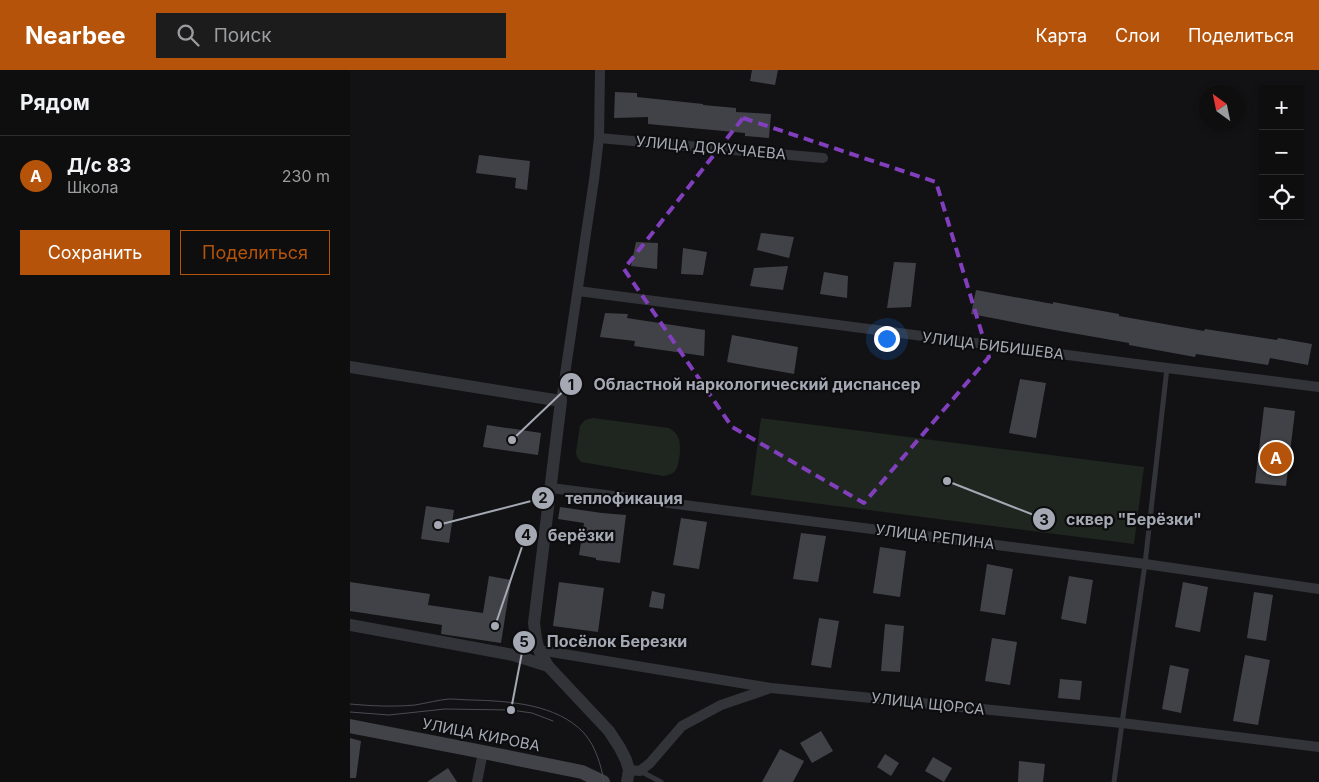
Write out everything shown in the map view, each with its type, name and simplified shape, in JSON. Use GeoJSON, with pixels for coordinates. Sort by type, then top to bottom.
{"type":"FeatureCollection","features":[{"type":"Feature","properties":{"kind":"main road","name":"УЛИЦА КИРОВА"},"geometry":{"type":"LineString","coordinates":[[350,726],[483,752],[603,782]]}},
{"type":"Feature","properties":{"kind":"street"},"geometry":{"type":"LineString","coordinates":[[600,70],[599,138],[561,401],[534,623],[536,639],[548,666],[609,731],[620,748],[632,774],[650,764],[682,726],[721,704],[771,688]]}},
{"type":"Feature","properties":{"kind":"street","name":"УЛИЦА ДОКУЧАЕВА"},"geometry":{"type":"LineString","coordinates":[[599,138],[824,158]]}},
{"type":"Feature","properties":{"kind":"street","name":"УЛИЦА БИБИШЕВА"},"geometry":{"type":"LineString","coordinates":[[578,291],[1319,387]]}},
{"type":"Feature","properties":{"kind":"street"},"geometry":{"type":"LineString","coordinates":[[350,367],[561,401]]}},
{"type":"Feature","properties":{"kind":"street","name":"УЛИЦА РЕПИНА"},"geometry":{"type":"LineString","coordinates":[[551,488],[1145,564],[1319,589]]}},
{"type":"Feature","properties":{"kind":"street"},"geometry":{"type":"LineString","coordinates":[[350,625],[513,655],[548,666]]}},
{"type":"Feature","properties":{"kind":"street","name":"УЛИЦА ЩОРСА"},"geometry":{"type":"LineString","coordinates":[[540,650],[771,688],[1122,723],[1319,747]]}},
{"type":"Feature","properties":{"kind":"street"},"geometry":{"type":"LineString","coordinates":[[477,782],[483,752]]}},
{"type":"Feature","properties":{"kind":"lane"},"geometry":{"type":"LineString","coordinates":[[1114,782],[1145,564],[1168,368]]}},
{"type":"Feature","properties":{"kind":"lane"},"geometry":{"type":"LineString","coordinates":[[632,774],[661,782]]}},
{"type":"Feature","properties":{"kind":"highlighted area"},"geometry":{"type":"Polygon","coordinates":[[[743,118],[936,182],[989,357],[864,503],[732,427],[624,269],[743,118]]]}},
{"type":"Feature","properties":{"kind":"shaded area"},"geometry":{"type":"Polygon","coordinates":[[[593,418],[669,428],[677,435],[680,443],[678,466],[672,474],[663,476],[581,462],[576,452],[580,426],[585,420],[593,418]]]}},
{"type":"Feature","properties":{"kind":"shaded area"},"geometry":{"type":"Polygon","coordinates":[[[761,418],[1144,467],[1134,544],[751,495],[761,418]]]}},
{"type":"Feature","properties":{"kind":"building"},"geometry":{"type":"Polygon","coordinates":[[[752,70],[778,70],[775,85],[750,81],[752,70]]]}},
{"type":"Feature","properties":{"kind":"building"},"geometry":{"type":"Polygon","coordinates":[[[615,92],[637,93],[637,97],[736,108],[736,112],[771,114],[769,138],[745,136],[745,133],[648,124],[648,117],[614,118],[615,92]]]}},
{"type":"Feature","properties":{"kind":"building"},"geometry":{"type":"Polygon","coordinates":[[[479,155],[530,161],[527,190],[515,188],[516,178],[476,173],[479,155]]]}},
{"type":"Feature","properties":{"kind":"building"},"geometry":{"type":"Polygon","coordinates":[[[761,233],[794,237],[789,258],[757,250],[761,233]]]}},
{"type":"Feature","properties":{"kind":"building"},"geometry":{"type":"Polygon","coordinates":[[[636,242],[658,243],[657,269],[631,266],[636,242]]]}},
{"type":"Feature","properties":{"kind":"building"},"geometry":{"type":"Polygon","coordinates":[[[683,248],[707,252],[703,275],[681,274],[683,248]]]}},
{"type":"Feature","properties":{"kind":"building"},"geometry":{"type":"Polygon","coordinates":[[[894,262],[916,263],[911,307],[887,308],[894,262]]]}},
{"type":"Feature","properties":{"kind":"building"},"geometry":{"type":"Polygon","coordinates":[[[788,266],[783,290],[750,286],[754,268],[788,266]]]}},
{"type":"Feature","properties":{"kind":"building"},"geometry":{"type":"Polygon","coordinates":[[[824,272],[848,276],[847,298],[820,294],[824,272]]]}},
{"type":"Feature","properties":{"kind":"building"},"geometry":{"type":"Polygon","coordinates":[[[976,290],[1053,304],[1053,302],[1204,331],[1205,329],[1312,344],[1308,365],[1270,358],[1268,365],[1196,354],[1195,357],[971,314],[976,290]]]}},
{"type":"Feature","properties":{"kind":"building"},"geometry":{"type":"Polygon","coordinates":[[[605,313],[628,314],[627,318],[705,330],[704,356],[634,346],[635,341],[600,337],[605,313]]]}},
{"type":"Feature","properties":{"kind":"building"},"geometry":{"type":"Polygon","coordinates":[[[732,335],[798,347],[794,374],[727,362],[732,335]]]}},
{"type":"Feature","properties":{"kind":"building"},"geometry":{"type":"Polygon","coordinates":[[[1020,379],[1046,383],[1036,438],[1009,433],[1020,379]]]}},
{"type":"Feature","properties":{"kind":"building"},"geometry":{"type":"Polygon","coordinates":[[[1264,407],[1295,411],[1286,486],[1255,483],[1264,407]]]}},
{"type":"Feature","properties":{"kind":"building"},"geometry":{"type":"Polygon","coordinates":[[[487,425],[541,433],[538,455],[483,447],[487,425]]]}},
{"type":"Feature","properties":{"kind":"building"},"geometry":{"type":"Polygon","coordinates":[[[426,506],[454,510],[449,543],[421,539],[426,506]]]}},
{"type":"Feature","properties":{"kind":"building"},"geometry":{"type":"Polygon","coordinates":[[[560,507],[626,515],[620,563],[596,560],[596,558],[579,555],[584,523],[558,519],[560,507]]]}},
{"type":"Feature","properties":{"kind":"building"},"geometry":{"type":"Polygon","coordinates":[[[681,518],[707,522],[699,569],[673,565],[681,518]]]}},
{"type":"Feature","properties":{"kind":"building"},"geometry":{"type":"Polygon","coordinates":[[[801,533],[826,536],[818,582],[793,579],[801,533]]]}},
{"type":"Feature","properties":{"kind":"building"},"geometry":{"type":"Polygon","coordinates":[[[880,547],[906,551],[900,597],[873,593],[880,547]]]}},
{"type":"Feature","properties":{"kind":"building"},"geometry":{"type":"Polygon","coordinates":[[[987,564],[1013,569],[1005,615],[980,611],[987,564]]]}},
{"type":"Feature","properties":{"kind":"building"},"geometry":{"type":"Polygon","coordinates":[[[489,576],[511,580],[501,643],[441,634],[442,625],[350,611],[350,582],[430,594],[428,605],[483,613],[489,576]]]}},
{"type":"Feature","properties":{"kind":"building"},"geometry":{"type":"Polygon","coordinates":[[[1069,576],[1093,580],[1086,624],[1061,619],[1069,576]]]}},
{"type":"Feature","properties":{"kind":"building"},"geometry":{"type":"Polygon","coordinates":[[[559,582],[604,588],[598,632],[553,626],[559,582]]]}},
{"type":"Feature","properties":{"kind":"building"},"geometry":{"type":"Polygon","coordinates":[[[1183,582],[1208,587],[1200,632],[1175,627],[1183,582]]]}},
{"type":"Feature","properties":{"kind":"building"},"geometry":{"type":"Polygon","coordinates":[[[652,591],[665,594],[663,609],[649,607],[652,591]]]}},
{"type":"Feature","properties":{"kind":"building"},"geometry":{"type":"Polygon","coordinates":[[[1254,592],[1273,595],[1266,641],[1247,638],[1254,592]]]}},
{"type":"Feature","properties":{"kind":"building"},"geometry":{"type":"Polygon","coordinates":[[[819,618],[839,621],[831,668],[811,665],[819,618]]]}},
{"type":"Feature","properties":{"kind":"building"},"geometry":{"type":"Polygon","coordinates":[[[885,624],[904,626],[900,672],[881,671],[885,624]]]}},
{"type":"Feature","properties":{"kind":"building"},"geometry":{"type":"Polygon","coordinates":[[[992,638],[1017,642],[1010,685],[985,681],[992,638]]]}},
{"type":"Feature","properties":{"kind":"building"},"geometry":{"type":"Polygon","coordinates":[[[1245,655],[1270,660],[1258,725],[1233,721],[1245,655]]]}},
{"type":"Feature","properties":{"kind":"building"},"geometry":{"type":"Polygon","coordinates":[[[1170,665],[1189,669],[1181,713],[1162,709],[1170,665]]]}},
{"type":"Feature","properties":{"kind":"building"},"geometry":{"type":"Polygon","coordinates":[[[1060,679],[1082,681],[1080,700],[1058,698],[1060,679]]]}},
{"type":"Feature","properties":{"kind":"building"},"geometry":{"type":"Polygon","coordinates":[[[821,731],[833,751],[812,763],[800,743],[821,731]]]}},
{"type":"Feature","properties":{"kind":"building"},"geometry":{"type":"Polygon","coordinates":[[[350,738],[361,741],[356,778],[350,778],[350,738]]]}},
{"type":"Feature","properties":{"kind":"building"},"geometry":{"type":"Polygon","coordinates":[[[780,749],[804,761],[793,782],[762,782],[780,749]]]}},
{"type":"Feature","properties":{"kind":"building"},"geometry":{"type":"Polygon","coordinates":[[[885,754],[899,763],[891,776],[877,767],[885,754]]]}},
{"type":"Feature","properties":{"kind":"building"},"geometry":{"type":"Polygon","coordinates":[[[933,757],[952,768],[944,782],[925,771],[933,757]]]}},
{"type":"Feature","properties":{"kind":"building"},"geometry":{"type":"Polygon","coordinates":[[[1019,761],[1045,764],[1043,782],[1018,782],[1019,761]]]}},
{"type":"Feature","properties":{"kind":"building"},"geometry":{"type":"Polygon","coordinates":[[[448,768],[457,782],[427,782],[448,768]]]}},
{"type":"Feature","properties":{"kind":"tram line"},"geometry":{"type":"LineString","coordinates":[[350,704],[407,706],[452,699],[517,703],[546,710],[573,723],[584,733],[592,744],[597,756],[604,782]]}},
{"type":"Feature","properties":{"kind":"tram line"},"geometry":{"type":"LineString","coordinates":[[350,712],[389,715],[445,709],[511,710],[532,713],[553,721]]}},
{"type":"Feature","properties":{"kind":"place","name":"Областной наркологический диспансер"},"geometry":{"type":"Point","coordinates":[512,440]}},
{"type":"Feature","properties":{"kind":"place","name":"Д/с 83"},"geometry":{"type":"Point","coordinates":[1276,458]}},
{"type":"Feature","properties":{"kind":"place","name":"сквер \"Берёзки\""},"geometry":{"type":"Point","coordinates":[947,481]}},
{"type":"Feature","properties":{"kind":"place","name":"теплофикация"},"geometry":{"type":"Point","coordinates":[438,525]}},
{"type":"Feature","properties":{"kind":"place","name":"берёзки"},"geometry":{"type":"Point","coordinates":[495,626]}},
{"type":"Feature","properties":{"kind":"place","name":"Посёлок Березки"},"geometry":{"type":"Point","coordinates":[511,710]}}]}
